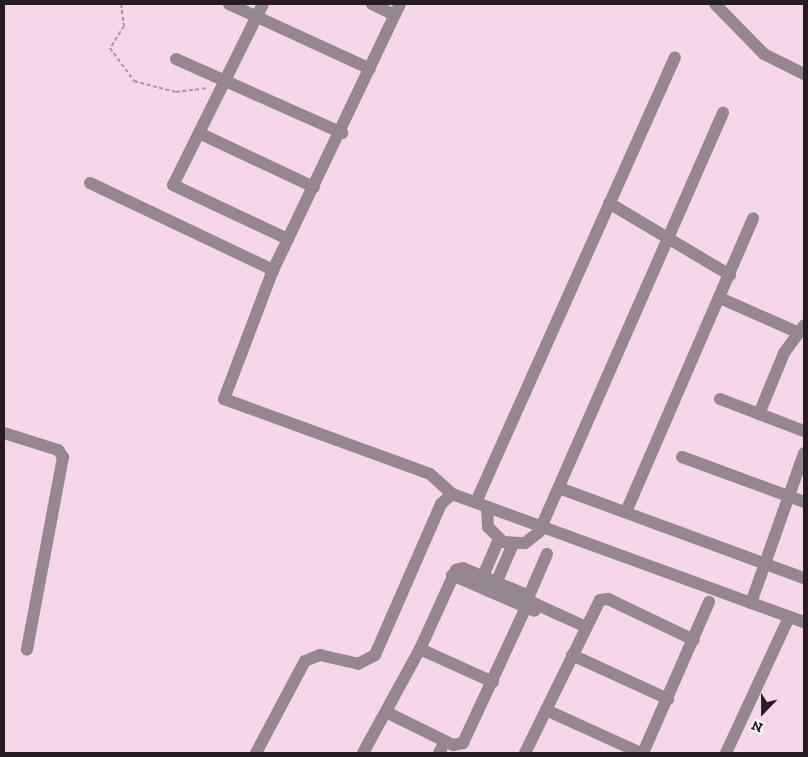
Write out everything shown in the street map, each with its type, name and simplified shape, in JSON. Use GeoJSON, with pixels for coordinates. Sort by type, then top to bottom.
{"type":"FeatureCollection","features":[{"type":"Feature","properties":{"kind":"street"},"geometry":{"type":"LineString","coordinates":[[229,4],[370,69]]}},
{"type":"Feature","properties":{"kind":"street"},"geometry":{"type":"LineString","coordinates":[[263,4],[173,185],[288,238]]}},
{"type":"Feature","properties":{"kind":"street"},"geometry":{"type":"LineString","coordinates":[[372,4],[398,9],[342,132],[273,270],[240,352],[226,402],[430,474],[452,494],[804,622]]}},
{"type":"Feature","properties":{"kind":"street"},"geometry":{"type":"LineString","coordinates":[[715,4],[764,54],[804,74]]}},
{"type":"Feature","properties":{"kind":"street"},"geometry":{"type":"LineString","coordinates":[[675,57],[609,203],[481,504],[488,527],[499,539],[513,544],[530,540],[542,527],[671,237],[723,113]]}},
{"type":"Feature","properties":{"kind":"street"},"geometry":{"type":"LineString","coordinates":[[176,60],[222,88],[342,132]]}},
{"type":"Feature","properties":{"kind":"street"},"geometry":{"type":"LineString","coordinates":[[199,133],[314,187]]}},
{"type":"Feature","properties":{"kind":"street"},"geometry":{"type":"LineString","coordinates":[[90,183],[273,270]]}},
{"type":"Feature","properties":{"kind":"street"},"geometry":{"type":"LineString","coordinates":[[609,203],[671,237],[730,275]]}},
{"type":"Feature","properties":{"kind":"street"},"geometry":{"type":"LineString","coordinates":[[626,512],[754,218]]}},
{"type":"Feature","properties":{"kind":"street"},"geometry":{"type":"LineString","coordinates":[[720,298],[802,329],[784,353],[760,414]]}},
{"type":"Feature","properties":{"kind":"street"},"geometry":{"type":"LineString","coordinates":[[720,399],[804,431]]}},
{"type":"Feature","properties":{"kind":"street"},"geometry":{"type":"LineString","coordinates":[[4,434],[58,450],[63,457],[26,650]]}},
{"type":"Feature","properties":{"kind":"street"},"geometry":{"type":"LineString","coordinates":[[751,603],[804,453]]}},
{"type":"Feature","properties":{"kind":"street"},"geometry":{"type":"LineString","coordinates":[[682,457],[804,502]]}},
{"type":"Feature","properties":{"kind":"street"},"geometry":{"type":"LineString","coordinates":[[559,488],[804,578]]}},
{"type":"Feature","properties":{"kind":"street"},"geometry":{"type":"LineString","coordinates":[[256,753],[305,661],[320,655],[358,664],[375,654],[441,504],[452,494]]}},
{"type":"Feature","properties":{"kind":"street"},"geometry":{"type":"LineString","coordinates":[[481,582],[499,539]]}},
{"type":"Feature","properties":{"kind":"street"},"geometry":{"type":"LineString","coordinates":[[494,587],[513,544]]}},
{"type":"Feature","properties":{"kind":"street"},"geometry":{"type":"LineString","coordinates":[[386,712],[456,745],[465,740],[494,682],[547,554]]}},
{"type":"Feature","properties":{"kind":"street"},"geometry":{"type":"LineString","coordinates":[[363,753],[420,649],[452,575],[463,568],[481,582],[528,602],[584,630]]}},
{"type":"Feature","properties":{"kind":"street"},"geometry":{"type":"LineString","coordinates":[[525,753],[600,600],[608,599],[694,640]]}},
{"type":"Feature","properties":{"kind":"street"},"geometry":{"type":"LineString","coordinates":[[546,710],[642,753],[668,699],[710,602]]}},
{"type":"Feature","properties":{"kind":"street"},"geometry":{"type":"LineString","coordinates":[[726,753],[789,617]]}},
{"type":"Feature","properties":{"kind":"street"},"geometry":{"type":"LineString","coordinates":[[420,649],[494,682]]}},
{"type":"Feature","properties":{"kind":"street"},"geometry":{"type":"LineString","coordinates":[[572,655],[668,699]]}},
{"type":"Feature","properties":{"kind":"street"},"geometry":{"type":"LineString","coordinates":[[439,753],[445,741]]}},
{"type":"Feature","properties":{"kind":"path"},"geometry":{"type":"LineString","coordinates":[[121,4],[124,26],[110,48],[134,81],[176,92],[222,88]]}}]}
